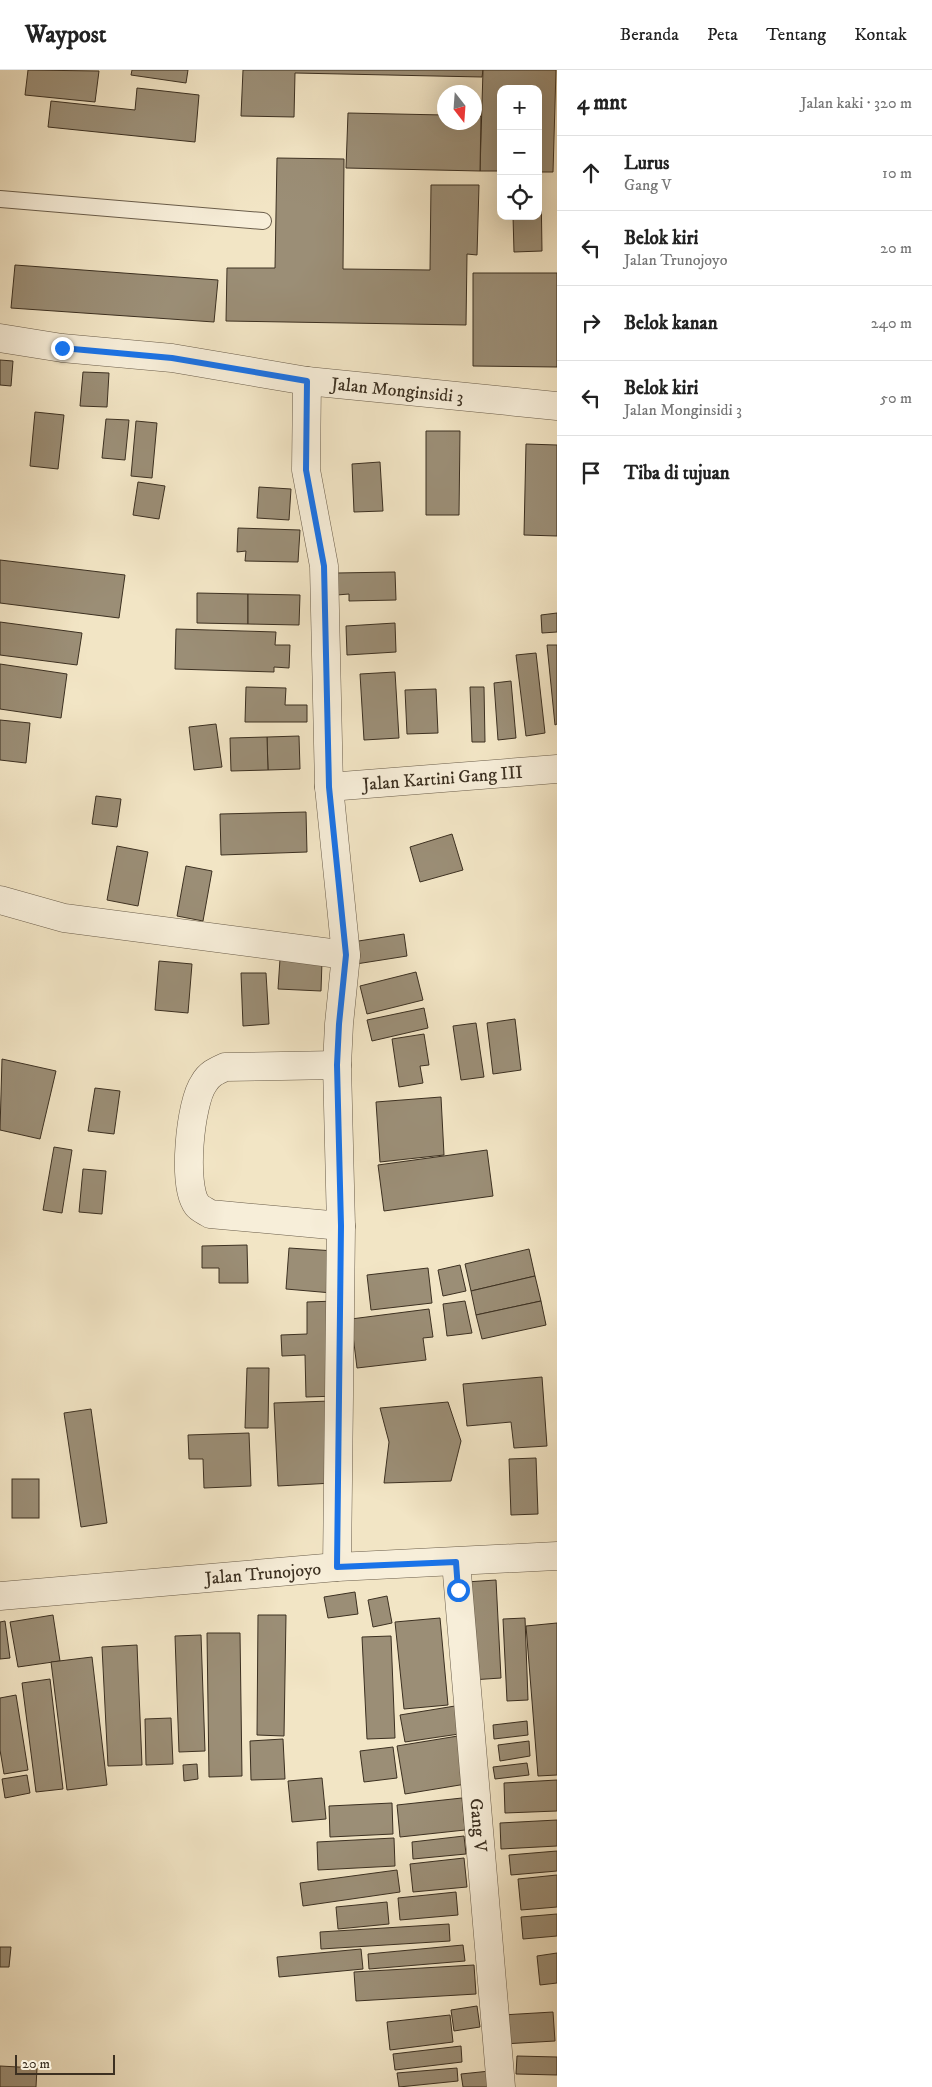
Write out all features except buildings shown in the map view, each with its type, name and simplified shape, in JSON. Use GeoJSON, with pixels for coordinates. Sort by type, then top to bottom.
{"type":"FeatureCollection","features":[{"type":"Feature","properties":{"kind":"street","name":"Jalan Monginsidi 3"},"geometry":{"type":"LineString","coordinates":[[0,338],[62,348],[172,358],[307,381],[557,406]]}},
{"type":"Feature","properties":{"kind":"street"},"geometry":{"type":"LineString","coordinates":[[307,381],[306,470],[324,566],[329,787],[346,955],[337,1065],[341,1226],[337,1567]]}},
{"type":"Feature","properties":{"kind":"street","name":"Jalan Kartini Gang III"},"geometry":{"type":"LineString","coordinates":[[329,787],[557,769]]}},
{"type":"Feature","properties":{"kind":"street"},"geometry":{"type":"LineString","coordinates":[[0,900],[64,918],[346,955]]}},
{"type":"Feature","properties":{"kind":"street"},"geometry":{"type":"LineString","coordinates":[[337,1065],[225,1067],[213,1072],[202,1084],[192,1116],[189,1166],[194,1199],[198,1206],[210,1214],[341,1226]]}},
{"type":"Feature","properties":{"kind":"street","name":"Jalan Trunojoyo"},"geometry":{"type":"LineString","coordinates":[[0,1596],[337,1567],[557,1556]]}},
{"type":"Feature","properties":{"kind":"street","name":"Gang V"},"geometry":{"type":"LineString","coordinates":[[456,1562],[501,2087]]}},
{"type":"Feature","properties":{"kind":"lane"},"geometry":{"type":"LineString","coordinates":[[0,199],[263,221]]}},
{"type":"Feature","properties":{"kind":"route"},"geometry":{"type":"LineString","coordinates":[[62,348],[172,358],[307,381],[306,470],[324,566],[329,787],[346,955],[337,1065],[341,1226],[337,1567],[456,1562],[458,1590]]}}]}
